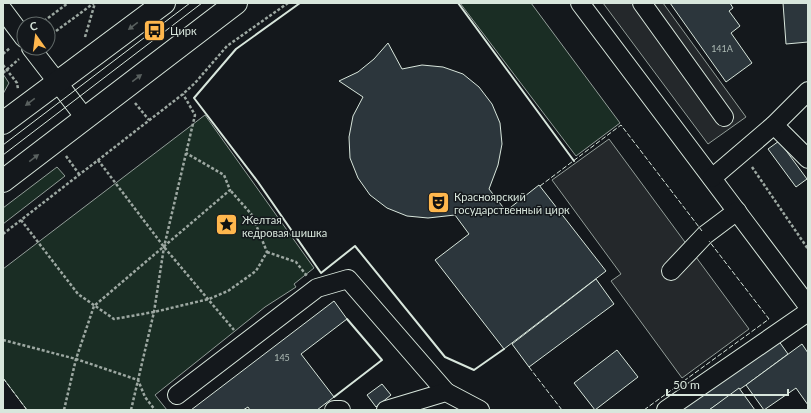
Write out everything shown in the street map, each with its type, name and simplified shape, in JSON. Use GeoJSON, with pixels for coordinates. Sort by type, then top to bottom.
{"type":"FeatureCollection","features":[{"type":"Feature","properties":{"kind":"highway"},"geometry":{"type":"LineString","coordinates":[[3,123],[164,3]]}},
{"type":"Feature","properties":{"kind":"highway"},"geometry":{"type":"LineString","coordinates":[[3,181],[236,3]]}},
{"type":"Feature","properties":{"kind":"street"},"geometry":{"type":"LineString","coordinates":[[580,3],[808,306]]}},
{"type":"Feature","properties":{"kind":"street"},"geometry":{"type":"LineString","coordinates":[[642,3],[724,117]]}},
{"type":"Feature","properties":{"kind":"street"},"geometry":{"type":"LineString","coordinates":[[3,10],[16,27]]}},
{"type":"Feature","properties":{"kind":"street"},"geometry":{"type":"LineString","coordinates":[[38,56],[85,118]]}},
{"type":"Feature","properties":{"kind":"street"},"geometry":{"type":"LineString","coordinates":[[712,178],[774,125],[808,91]]}},
{"type":"Feature","properties":{"kind":"street"},"geometry":{"type":"LineString","coordinates":[[774,125],[808,159]]}},
{"type":"Feature","properties":{"kind":"street"},"geometry":{"type":"LineString","coordinates":[[671,271],[705,235],[737,211]]}},
{"type":"Feature","properties":{"kind":"street"},"geometry":{"type":"LineString","coordinates":[[177,396],[317,288],[348,279],[446,392],[480,410]]}},
{"type":"Feature","properties":{"kind":"street"},"geometry":{"type":"LineString","coordinates":[[666,410],[808,312]]}},
{"type":"Feature","properties":{"kind":"street"},"geometry":{"type":"LineString","coordinates":[[386,410],[446,392]]}},
{"type":"Feature","properties":{"kind":"street"},"geometry":{"type":"LineString","coordinates":[[334,410],[341,410]]}},
{"type":"Feature","properties":{"kind":"path"},"geometry":{"type":"LineString","coordinates":[[51,16],[68,3]]}},
{"type":"Feature","properties":{"kind":"path"},"geometry":{"type":"LineString","coordinates":[[86,37],[94,3]]}},
{"type":"Feature","properties":{"kind":"path"},"geometry":{"type":"LineString","coordinates":[[56,31],[94,3]]}},
{"type":"Feature","properties":{"kind":"path"},"geometry":{"type":"LineString","coordinates":[[3,234],[183,94],[195,83],[227,46],[288,3]]}},
{"type":"Feature","properties":{"kind":"path"},"geometry":{"type":"LineString","coordinates":[[3,65],[17,83],[18,89]]}},
{"type":"Feature","properties":{"kind":"path"},"geometry":{"type":"LineString","coordinates":[[131,410],[154,312],[164,247],[195,115],[183,94]]}},
{"type":"Feature","properties":{"kind":"path"},"geometry":{"type":"LineString","coordinates":[[134,101],[149,120]]}},
{"type":"Feature","properties":{"kind":"path"},"geometry":{"type":"LineString","coordinates":[[64,152],[80,174]]}},
{"type":"Feature","properties":{"kind":"path"},"geometry":{"type":"LineString","coordinates":[[742,152],[808,249]]}},
{"type":"Feature","properties":{"kind":"path"},"geometry":{"type":"LineString","coordinates":[[186,153],[224,175],[230,190],[252,215],[267,252],[296,262],[317,288]]}},
{"type":"Feature","properties":{"kind":"path"},"geometry":{"type":"LineString","coordinates":[[98,160],[164,247],[209,299],[244,343]]}},
{"type":"Feature","properties":{"kind":"path"},"geometry":{"type":"LineString","coordinates":[[64,410],[76,359],[94,306],[230,190]]}},
{"type":"Feature","properties":{"kind":"path"},"geometry":{"type":"LineString","coordinates":[[21,220],[78,294],[114,319],[154,312],[209,299],[228,291],[256,272],[267,252]]}},
{"type":"Feature","properties":{"kind":"path"},"geometry":{"type":"LineString","coordinates":[[3,340],[76,359],[138,380],[145,397],[155,410]]}},
{"type":"Feature","properties":{"kind":"green space"},"geometry":{"type":"Polygon","coordinates":[[[460,3],[531,3],[620,123],[576,156],[460,3]]]}},
{"type":"Feature","properties":{"kind":"green space"},"geometry":{"type":"Polygon","coordinates":[[[3,74],[9,83],[3,94],[3,74]]]}},
{"type":"Feature","properties":{"kind":"green space"},"geometry":{"type":"Polygon","coordinates":[[[205,115],[314,268],[294,284],[296,287],[265,307],[155,395],[167,410],[27,410],[3,378],[3,269],[205,115]]]}},
{"type":"Feature","properties":{"kind":"green space"},"geometry":{"type":"Polygon","coordinates":[[[57,167],[65,176],[3,224],[3,208],[57,167]]]}},
{"type":"Feature","properties":{"kind":"shaded area"},"geometry":{"type":"Polygon","coordinates":[[[603,3],[663,3],[746,117],[708,144],[603,3]]]}},
{"type":"Feature","properties":{"kind":"shaded area"},"geometry":{"type":"Polygon","coordinates":[[[609,139],[749,329],[682,378],[611,281],[621,274],[552,180],[609,139]]]}},
{"type":"Feature","properties":{"kind":"building"},"geometry":{"type":"Polygon","coordinates":[[[670,3],[730,3],[733,8],[729,11],[740,26],[731,33],[752,63],[726,82],[670,3]]]}},
{"type":"Feature","properties":{"kind":"building"},"geometry":{"type":"Polygon","coordinates":[[[783,3],[808,3],[808,42],[786,44],[783,3]]]}},
{"type":"Feature","properties":{"kind":"building","name":"Красноярский государственный цирк"},"geometry":{"type":"Polygon","coordinates":[[[388,43],[402,69],[422,65],[443,67],[463,74],[479,87],[492,104],[500,123],[502,144],[498,165],[489,189],[506,211],[539,185],[606,271],[504,349],[435,260],[469,234],[455,215],[428,218],[407,216],[387,208],[370,195],[358,178],[350,158],[349,137],[353,116],[363,97],[339,81],[358,72],[374,59],[388,43]]]}},
{"type":"Feature","properties":{"kind":"building"},"geometry":{"type":"Polygon","coordinates":[[[779,141],[807,179],[796,187],[768,149],[779,141]]]}},
{"type":"Feature","properties":{"kind":"building"},"geometry":{"type":"Polygon","coordinates":[[[596,279],[614,304],[529,367],[512,344],[596,279]]]}},
{"type":"Feature","properties":{"kind":"building"},"geometry":{"type":"Polygon","coordinates":[[[334,301],[347,319],[301,354],[334,397],[317,410],[250,410],[248,407],[243,410],[191,410],[334,301]]]}},
{"type":"Feature","properties":{"kind":"building"},"geometry":{"type":"Polygon","coordinates":[[[778,340],[788,354],[746,385],[709,410],[679,410],[778,340]]]}},
{"type":"Feature","properties":{"kind":"building"},"geometry":{"type":"Polygon","coordinates":[[[802,344],[808,353],[808,405],[796,388],[764,410],[746,385],[802,344]]]}},
{"type":"Feature","properties":{"kind":"building"},"geometry":{"type":"Polygon","coordinates":[[[617,350],[638,377],[595,410],[574,383],[617,350]]]}},
{"type":"Feature","properties":{"kind":"building"},"geometry":{"type":"Polygon","coordinates":[[[382,384],[391,395],[376,407],[367,395],[382,384]]]}},
{"type":"Feature","properties":{"kind":"building"},"geometry":{"type":"Polygon","coordinates":[[[739,388],[755,410],[709,410],[739,388]]]}},
{"type":"Feature","properties":{"kind":"tram line"},"geometry":{"type":"LineString","coordinates":[[3,145],[190,3]]}},
{"type":"Feature","properties":{"kind":"tram line"},"geometry":{"type":"LineString","coordinates":[[3,155],[202,3]]}},
{"type":"Feature","properties":{"kind":"fence"},"geometry":{"type":"LineString","coordinates":[[540,186],[621,125],[702,231]]}},
{"type":"Feature","properties":{"kind":"fence"},"geometry":{"type":"LineString","coordinates":[[644,410],[769,319],[709,241]]}},
{"type":"Feature","properties":{"kind":"fence"},"geometry":{"type":"LineString","coordinates":[[529,367],[562,410]]}},
{"type":"Feature","properties":{"kind":"fence"},"geometry":{"type":"LineString","coordinates":[[3,378],[27,410]]}},
{"type":"Feature","properties":{"kind":"wall"},"geometry":{"type":"LineString","coordinates":[[300,3],[236,49],[194,98],[258,182],[321,273],[355,246],[445,357],[474,370],[504,349]]}},
{"type":"Feature","properties":{"kind":"wall"},"geometry":{"type":"LineString","coordinates":[[458,3],[574,161]]}},
{"type":"Feature","properties":{"kind":"wall"},"geometry":{"type":"LineString","coordinates":[[334,397],[382,360],[347,319]]}},
{"type":"Feature","properties":{"kind":"place","name":"Цирк"},"geometry":{"type":"Point","coordinates":[155,30]}},
{"type":"Feature","properties":{"kind":"place","name":"Красноярский государственный цирк"},"geometry":{"type":"Point","coordinates":[439,202]}},
{"type":"Feature","properties":{"kind":"place","name":"Желтая кедровая шишка"},"geometry":{"type":"Point","coordinates":[227,225]}}]}
